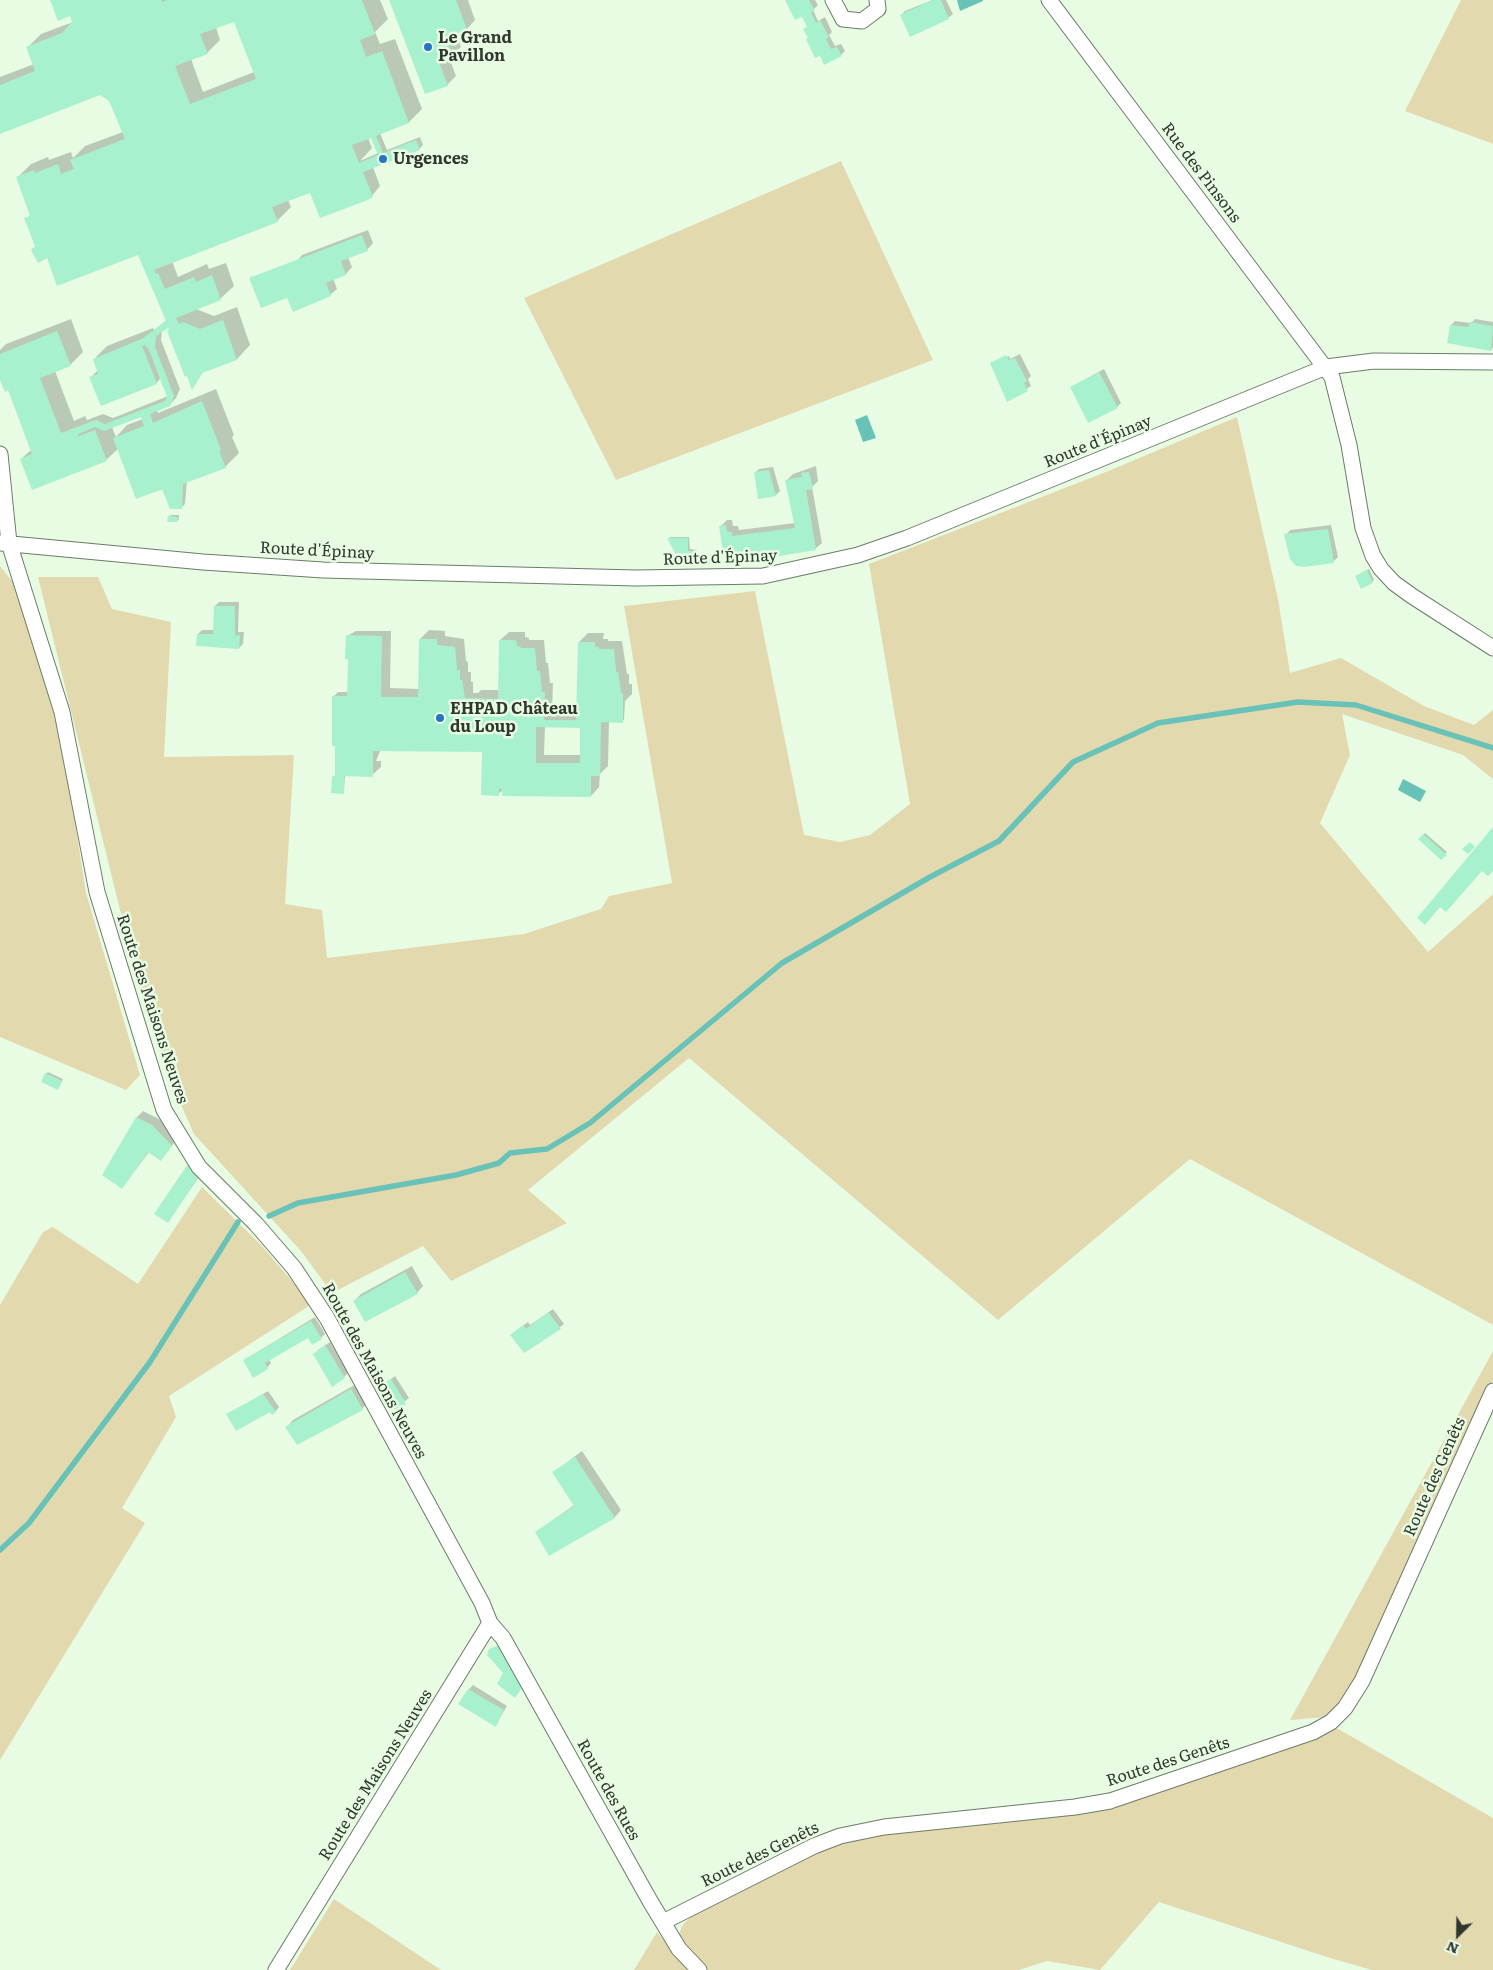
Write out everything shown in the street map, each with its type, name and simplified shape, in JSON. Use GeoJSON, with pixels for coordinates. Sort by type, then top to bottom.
{"type":"FeatureCollection","features":[{"type":"Feature","properties":{"kind":"street"},"geometry":{"type":"LineString","coordinates":[[833,0],[843,19],[862,21],[878,9],[877,0]]}},
{"type":"Feature","properties":{"kind":"street","name":"Rue des Pinsons"},"geometry":{"type":"LineString","coordinates":[[1048,0],[1332,377],[1341,406],[1363,528],[1373,556],[1394,583],[1493,648]]}},
{"type":"Feature","properties":{"kind":"street","name":"Route d'Épinay"},"geometry":{"type":"LineString","coordinates":[[5,543],[203,562],[323,570],[636,578],[763,576],[858,555],[907,538],[1326,367],[1374,361],[1493,362]]}},
{"type":"Feature","properties":{"kind":"street","name":"Route des Maisons Neuves"},"geometry":{"type":"LineString","coordinates":[[0,454],[5,543],[62,712],[97,892],[164,1110],[199,1167],[256,1224],[294,1268],[327,1318],[482,1603],[490,1623],[276,1970]]}},
{"type":"Feature","properties":{"kind":"street","name":"Route des Genêts"},"geometry":{"type":"LineString","coordinates":[[663,1922],[814,1846],[840,1836],[884,1827],[1075,1807],[1110,1801],[1313,1732],[1331,1722],[1345,1708],[1362,1681],[1493,1391]]}},
{"type":"Feature","properties":{"kind":"street","name":"Route des Rues"},"geometry":{"type":"LineString","coordinates":[[490,1623],[504,1638],[679,1949],[699,1970]]}},
{"type":"Feature","properties":{"kind":"shaded area"},"geometry":{"type":"Polygon","coordinates":[[[1461,0],[1493,0],[1493,144],[1405,111],[1461,0]]]}},
{"type":"Feature","properties":{"kind":"shaded area"},"geometry":{"type":"Polygon","coordinates":[[[841,161],[933,360],[616,480],[524,298],[841,161]]]}},
{"type":"Feature","properties":{"kind":"shaded area"},"geometry":{"type":"Polygon","coordinates":[[[1237,417],[1278,599],[1290,673],[1341,658],[1424,706],[1474,725],[1493,710],[1493,779],[1463,755],[1342,714],[1350,755],[1320,823],[1428,952],[1493,894],[1493,1325],[1190,1159],[998,1320],[689,1058],[528,1190],[567,1223],[451,1281],[423,1246],[332,1293],[301,1251],[194,1134],[167,1074],[139,987],[38,577],[98,577],[112,609],[171,622],[164,757],[294,755],[285,904],[322,910],[327,958],[524,934],[601,909],[609,896],[672,883],[624,606],[755,591],[804,835],[840,842],[870,835],[910,804],[869,564],[1106,472],[1237,417]]]}},
{"type":"Feature","properties":{"kind":"shaded area"},"geometry":{"type":"Polygon","coordinates":[[[0,566],[19,590],[58,714],[86,893],[140,1075],[126,1090],[0,1037],[0,566]]]}},
{"type":"Feature","properties":{"kind":"shaded area"},"geometry":{"type":"Polygon","coordinates":[[[202,1187],[261,1245],[312,1304],[169,1396],[176,1417],[122,1508],[145,1523],[0,1760],[0,1305],[43,1232],[53,1227],[138,1284],[202,1187]]]}},
{"type":"Feature","properties":{"kind":"shaded area"},"geometry":{"type":"Polygon","coordinates":[[[1493,1351],[1493,1380],[1357,1679],[1341,1705],[1327,1717],[1290,1720],[1493,1351]]]}},
{"type":"Feature","properties":{"kind":"shaded area"},"geometry":{"type":"Polygon","coordinates":[[[1335,1727],[1493,1818],[1493,1970],[1372,1970],[1159,1902],[1100,1970],[1047,1961],[1019,1970],[708,1970],[696,1960],[678,1937],[682,1926],[694,1913],[816,1851],[862,1836],[1043,1814],[1335,1727]]]}},
{"type":"Feature","properties":{"kind":"shaded area"},"geometry":{"type":"Polygon","coordinates":[[[334,1899],[441,1970],[290,1970],[334,1899]]]}},
{"type":"Feature","properties":{"kind":"shaded area"},"geometry":{"type":"Polygon","coordinates":[[[657,1932],[687,1970],[634,1970],[657,1932]]]}},
{"type":"Feature","properties":{"kind":"water"},"geometry":{"type":"Polygon","coordinates":[[[957,0],[983,0],[983,1],[960,11],[957,0]]]}},
{"type":"Feature","properties":{"kind":"water"},"geometry":{"type":"Polygon","coordinates":[[[867,415],[876,438],[863,442],[855,420],[867,415]]]}},
{"type":"Feature","properties":{"kind":"water"},"geometry":{"type":"Polygon","coordinates":[[[1403,779],[1426,791],[1420,802],[1398,790],[1403,779]]]}},
{"type":"Feature","properties":{"kind":"building"},"geometry":{"type":"Polygon","coordinates":[[[50,0],[161,0],[162,2],[168,0],[362,0],[375,34],[360,40],[366,57],[382,51],[409,123],[376,136],[383,153],[416,140],[420,150],[363,172],[373,197],[368,200],[320,218],[310,193],[272,207],[278,222],[154,270],[156,274],[158,273],[165,289],[194,277],[196,282],[212,275],[221,300],[176,318],[179,324],[183,322],[200,329],[223,320],[237,360],[202,373],[192,390],[167,331],[169,330],[168,328],[156,336],[155,347],[174,396],[170,406],[150,414],[153,423],[202,401],[226,468],[183,484],[182,509],[170,509],[162,489],[136,499],[113,438],[144,426],[141,417],[104,431],[95,427],[78,434],[79,436],[95,430],[107,461],[32,490],[20,459],[32,454],[8,390],[5,392],[0,380],[0,354],[57,331],[71,366],[40,378],[61,433],[96,420],[105,424],[165,401],[167,397],[149,350],[145,345],[142,346],[157,384],[101,406],[89,377],[98,374],[93,359],[142,339],[166,321],[138,255],[57,286],[47,258],[38,263],[31,250],[35,246],[24,218],[30,216],[16,177],[34,170],[35,173],[58,164],[61,174],[74,169],[70,160],[125,139],[109,101],[100,95],[0,134],[0,85],[35,71],[26,47],[62,33],[72,22],[70,16],[58,21],[50,0]],[[234,22],[200,34],[208,54],[175,66],[190,104],[256,79],[234,22]],[[371,138],[352,145],[359,163],[378,155],[371,138]]]}},
{"type":"Feature","properties":{"kind":"building","name":"Le Grand Pavillon"},"geometry":{"type":"Polygon","coordinates":[[[389,0],[456,0],[467,30],[446,38],[453,57],[439,62],[448,86],[425,94],[389,0]]]}},
{"type":"Feature","properties":{"kind":"building"},"geometry":{"type":"Polygon","coordinates":[[[785,0],[809,0],[815,11],[811,12],[816,23],[820,20],[829,37],[826,39],[831,49],[837,47],[842,56],[824,65],[820,56],[815,58],[806,39],[808,38],[803,29],[807,27],[802,17],[795,20],[785,0]]]}},
{"type":"Feature","properties":{"kind":"building"},"geometry":{"type":"Polygon","coordinates":[[[932,0],[941,0],[949,19],[910,37],[900,15],[932,0]]]}},
{"type":"Feature","properties":{"kind":"building"},"geometry":{"type":"Polygon","coordinates":[[[362,235],[368,251],[341,261],[346,275],[326,283],[331,296],[293,312],[287,298],[261,308],[249,278],[362,235]]]}},
{"type":"Feature","properties":{"kind":"building"},"geometry":{"type":"Polygon","coordinates":[[[1470,322],[1493,326],[1491,351],[1447,343],[1450,325],[1468,327],[1470,322]]]}},
{"type":"Feature","properties":{"kind":"building"},"geometry":{"type":"Polygon","coordinates":[[[1006,355],[1009,360],[1015,358],[1027,381],[1024,383],[1028,391],[1007,402],[990,363],[1006,355]]]}},
{"type":"Feature","properties":{"kind":"building"},"geometry":{"type":"Polygon","coordinates":[[[1099,372],[1118,408],[1088,423],[1070,387],[1099,372]]]}},
{"type":"Feature","properties":{"kind":"building"},"geometry":{"type":"Polygon","coordinates":[[[769,470],[776,496],[758,499],[754,472],[769,470]]]}},
{"type":"Feature","properties":{"kind":"building"},"geometry":{"type":"Polygon","coordinates":[[[809,472],[813,489],[806,490],[816,550],[725,565],[719,526],[726,525],[727,532],[732,532],[732,536],[795,528],[785,480],[802,477],[801,473],[809,472]]]}},
{"type":"Feature","properties":{"kind":"building"},"geometry":{"type":"Polygon","coordinates":[[[168,516],[178,517],[177,522],[167,522],[168,516]]]}},
{"type":"Feature","properties":{"kind":"building"},"geometry":{"type":"Polygon","coordinates":[[[1328,529],[1334,563],[1304,567],[1296,566],[1290,559],[1284,534],[1328,529]]]}},
{"type":"Feature","properties":{"kind":"building"},"geometry":{"type":"Polygon","coordinates":[[[667,538],[688,538],[688,551],[696,551],[696,564],[681,564],[667,538]]]}},
{"type":"Feature","properties":{"kind":"building"},"geometry":{"type":"Polygon","coordinates":[[[707,559],[716,559],[716,563],[707,564],[707,559]]]}},
{"type":"Feature","properties":{"kind":"building"},"geometry":{"type":"Polygon","coordinates":[[[1367,570],[1373,583],[1361,589],[1355,576],[1367,570]]]}},
{"type":"Feature","properties":{"kind":"building"},"geometry":{"type":"Polygon","coordinates":[[[214,606],[235,606],[235,636],[240,635],[239,649],[196,646],[197,634],[213,634],[214,606]]]}},
{"type":"Feature","properties":{"kind":"building","name":"EHPAD Château du Loup"},"geometry":{"type":"Polygon","coordinates":[[[346,635],[382,636],[381,697],[418,697],[419,639],[437,639],[437,645],[455,647],[457,670],[460,670],[460,680],[462,680],[465,698],[498,699],[499,640],[516,640],[517,646],[521,646],[520,648],[535,648],[537,671],[540,671],[542,692],[545,692],[544,720],[576,720],[578,642],[595,642],[595,647],[599,647],[599,649],[614,649],[616,672],[618,672],[621,693],[623,693],[623,723],[601,722],[600,776],[591,776],[591,797],[502,796],[502,789],[499,789],[499,796],[481,795],[482,752],[373,751],[373,777],[344,776],[344,794],[331,793],[332,776],[335,776],[335,746],[332,746],[332,696],[347,696],[348,659],[345,659],[346,635]],[[536,727],[536,763],[580,763],[580,728],[536,727]]]}},
{"type":"Feature","properties":{"kind":"building"},"geometry":{"type":"Polygon","coordinates":[[[1493,827],[1493,871],[1488,876],[1482,871],[1446,912],[1440,907],[1425,925],[1417,918],[1493,827]]]}},
{"type":"Feature","properties":{"kind":"building"},"geometry":{"type":"Polygon","coordinates":[[[1423,834],[1447,855],[1441,860],[1418,839],[1423,834]]]}},
{"type":"Feature","properties":{"kind":"building"},"geometry":{"type":"Polygon","coordinates":[[[1470,842],[1475,847],[1468,854],[1462,849],[1470,842]]]}},
{"type":"Feature","properties":{"kind":"building"},"geometry":{"type":"Polygon","coordinates":[[[45,1073],[62,1081],[58,1090],[41,1082],[45,1073]]]}},
{"type":"Feature","properties":{"kind":"building"},"geometry":{"type":"Polygon","coordinates":[[[136,1117],[152,1125],[172,1146],[161,1161],[148,1152],[122,1189],[102,1175],[136,1117]]]}},
{"type":"Feature","properties":{"kind":"building"},"geometry":{"type":"Polygon","coordinates":[[[188,1164],[199,1176],[168,1223],[154,1214],[188,1164]]]}},
{"type":"Feature","properties":{"kind":"building"},"geometry":{"type":"Polygon","coordinates":[[[405,1272],[418,1294],[365,1322],[353,1301],[405,1272]]]}},
{"type":"Feature","properties":{"kind":"building"},"geometry":{"type":"Polygon","coordinates":[[[548,1312],[561,1329],[524,1353],[510,1335],[523,1325],[526,1329],[548,1312]]]}},
{"type":"Feature","properties":{"kind":"building"},"geometry":{"type":"Polygon","coordinates":[[[311,1321],[322,1339],[312,1345],[308,1338],[265,1363],[268,1369],[253,1378],[243,1360],[311,1321]]]}},
{"type":"Feature","properties":{"kind":"building"},"geometry":{"type":"Polygon","coordinates":[[[325,1345],[345,1378],[332,1387],[313,1354],[325,1345]]]}},
{"type":"Feature","properties":{"kind":"building"},"geometry":{"type":"Polygon","coordinates":[[[391,1379],[406,1404],[395,1410],[380,1385],[391,1379]]]}},
{"type":"Feature","properties":{"kind":"building"},"geometry":{"type":"Polygon","coordinates":[[[351,1389],[363,1410],[297,1445],[285,1427],[351,1389]]]}},
{"type":"Feature","properties":{"kind":"building"},"geometry":{"type":"Polygon","coordinates":[[[263,1394],[276,1412],[272,1415],[270,1412],[236,1431],[226,1414],[263,1394]]]}},
{"type":"Feature","properties":{"kind":"building"},"geometry":{"type":"Polygon","coordinates":[[[575,1457],[615,1518],[549,1556],[535,1532],[574,1506],[552,1472],[575,1457]]]}},
{"type":"Feature","properties":{"kind":"building"},"geometry":{"type":"Polygon","coordinates":[[[502,1644],[526,1687],[523,1691],[521,1689],[515,1698],[497,1684],[503,1673],[487,1655],[489,1649],[502,1644]]]}},
{"type":"Feature","properties":{"kind":"building"},"geometry":{"type":"Polygon","coordinates":[[[468,1689],[504,1710],[496,1727],[458,1704],[468,1689]]]}},
{"type":"Feature","properties":{"kind":"waterway"},"geometry":{"type":"LineString","coordinates":[[269,1216],[298,1203],[456,1175],[499,1163],[510,1153],[547,1149],[590,1123],[782,963],[930,877],[999,841],[1073,762],[1158,723],[1298,702],[1356,705],[1493,748]]}},
{"type":"Feature","properties":{"kind":"waterway"},"geometry":{"type":"LineString","coordinates":[[0,1550],[29,1523],[150,1362],[238,1222]]}},
{"type":"Feature","properties":{"kind":"place","name":"Le Grand Pavillon"},"geometry":{"type":"Point","coordinates":[428,47]}},
{"type":"Feature","properties":{"kind":"place","name":"Urgences"},"geometry":{"type":"Point","coordinates":[383,159]}},
{"type":"Feature","properties":{"kind":"place","name":"EHPAD Château du Loup"},"geometry":{"type":"Point","coordinates":[440,718]}}]}
